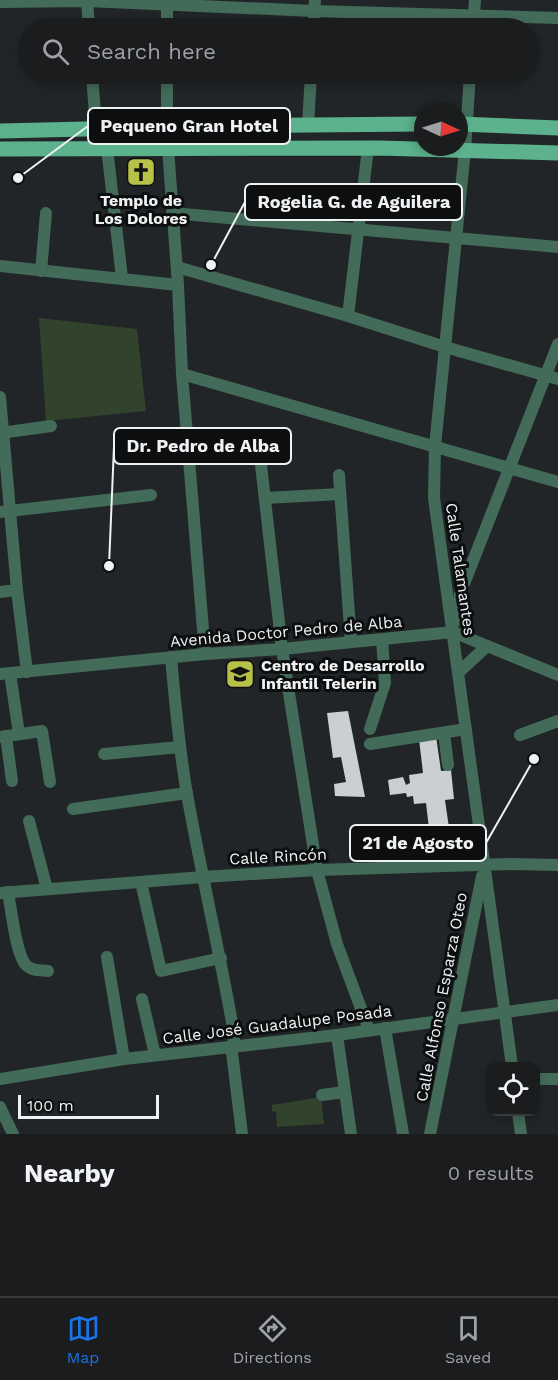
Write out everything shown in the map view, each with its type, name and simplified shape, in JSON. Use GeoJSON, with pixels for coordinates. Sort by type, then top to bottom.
{"type":"FeatureCollection","features":[{"type":"Feature","properties":{"kind":"main road"},"geometry":{"type":"LineString","coordinates":[[0,131],[414,124]]}},
{"type":"Feature","properties":{"kind":"main road"},"geometry":{"type":"LineString","coordinates":[[468,124],[558,128]]}},
{"type":"Feature","properties":{"kind":"main road"},"geometry":{"type":"LineString","coordinates":[[0,149],[414,149]]}},
{"type":"Feature","properties":{"kind":"main road"},"geometry":{"type":"LineString","coordinates":[[468,150],[558,153]]}},
{"type":"Feature","properties":{"kind":"street"},"geometry":{"type":"LineString","coordinates":[[474,18],[475,0]]}},
{"type":"Feature","properties":{"kind":"street"},"geometry":{"type":"LineString","coordinates":[[0,2],[87,1],[314,5],[558,18]]}},
{"type":"Feature","properties":{"kind":"street"},"geometry":{"type":"LineString","coordinates":[[87,1],[88,18]]}},
{"type":"Feature","properties":{"kind":"street"},"geometry":{"type":"LineString","coordinates":[[167,2],[167,18]]}},
{"type":"Feature","properties":{"kind":"street"},"geometry":{"type":"LineString","coordinates":[[93,84],[96,128]]}},
{"type":"Feature","properties":{"kind":"street"},"geometry":{"type":"LineString","coordinates":[[167,84],[167,127]]}},
{"type":"Feature","properties":{"kind":"street"},"geometry":{"type":"LineString","coordinates":[[308,125],[310,84]]}},
{"type":"Feature","properties":{"kind":"street","name":"Calle Talamantes"},"geometry":{"type":"LineString","coordinates":[[466,102],[469,84]]}},
{"type":"Feature","properties":{"kind":"street"},"geometry":{"type":"LineString","coordinates":[[107,148],[122,278]]}},
{"type":"Feature","properties":{"kind":"street"},"geometry":{"type":"LineString","coordinates":[[168,148],[182,374],[205,654]]}},
{"type":"Feature","properties":{"kind":"street"},"geometry":{"type":"LineString","coordinates":[[348,316],[368,148]]}},
{"type":"Feature","properties":{"kind":"street","name":"Calle Talamantes"},"geometry":{"type":"LineString","coordinates":[[464,156],[435,446],[434,498],[511,1062]]}},
{"type":"Feature","properties":{"kind":"street"},"geometry":{"type":"LineString","coordinates":[[41,271],[46,213]]}},
{"type":"Feature","properties":{"kind":"street"},"geometry":{"type":"LineString","coordinates":[[172,213],[558,247]]}},
{"type":"Feature","properties":{"kind":"street"},"geometry":{"type":"LineString","coordinates":[[0,266],[178,285]]}},
{"type":"Feature","properties":{"kind":"street"},"geometry":{"type":"LineString","coordinates":[[177,267],[552,377]]}},
{"type":"Feature","properties":{"kind":"street"},"geometry":{"type":"LineString","coordinates":[[453,632],[460,594],[510,468],[552,377],[558,344]]}},
{"type":"Feature","properties":{"kind":"street"},"geometry":{"type":"LineString","coordinates":[[182,374],[558,482]]}},
{"type":"Feature","properties":{"kind":"street"},"geometry":{"type":"LineString","coordinates":[[0,398],[5,512],[27,672]]}},
{"type":"Feature","properties":{"kind":"street"},"geometry":{"type":"LineString","coordinates":[[2,433],[51,426]]}},
{"type":"Feature","properties":{"kind":"street"},"geometry":{"type":"LineString","coordinates":[[261,465],[282,649],[317,870],[337,944],[369,1030]]}},
{"type":"Feature","properties":{"kind":"street"},"geometry":{"type":"LineString","coordinates":[[339,475],[351,642]]}},
{"type":"Feature","properties":{"kind":"street"},"geometry":{"type":"LineString","coordinates":[[265,498],[340,494]]}},
{"type":"Feature","properties":{"kind":"street"},"geometry":{"type":"LineString","coordinates":[[5,512],[151,495]]}},
{"type":"Feature","properties":{"kind":"street"},"geometry":{"type":"LineString","coordinates":[[0,592],[17,590]]}},
{"type":"Feature","properties":{"kind":"street"},"geometry":{"type":"LineString","coordinates":[[447,592],[460,594]]}},
{"type":"Feature","properties":{"kind":"street","name":"Avenida Doctor Pedro de Alba"},"geometry":{"type":"LineString","coordinates":[[19,734],[5,674],[453,632],[558,675]]}},
{"type":"Feature","properties":{"kind":"street"},"geometry":{"type":"LineString","coordinates":[[370,729],[386,683],[382,639]]}},
{"type":"Feature","properties":{"kind":"street"},"geometry":{"type":"LineString","coordinates":[[459,672],[487,646]]}},
{"type":"Feature","properties":{"kind":"street"},"geometry":{"type":"LineString","coordinates":[[171,657],[187,794],[233,1028],[232,1053],[242,1134]]}},
{"type":"Feature","properties":{"kind":"street"},"geometry":{"type":"LineString","coordinates":[[520,735],[558,721]]}},
{"type":"Feature","properties":{"kind":"street"},"geometry":{"type":"LineString","coordinates":[[370,744],[466,729]]}},
{"type":"Feature","properties":{"kind":"street"},"geometry":{"type":"LineString","coordinates":[[12,781],[3,736],[40,731],[43,732],[50,782]]}},
{"type":"Feature","properties":{"kind":"street"},"geometry":{"type":"LineString","coordinates":[[444,733],[448,765]]}},
{"type":"Feature","properties":{"kind":"street"},"geometry":{"type":"LineString","coordinates":[[104,754],[180,747]]}},
{"type":"Feature","properties":{"kind":"street"},"geometry":{"type":"LineString","coordinates":[[73,809],[187,794]]}},
{"type":"Feature","properties":{"kind":"street"},"geometry":{"type":"LineString","coordinates":[[29,820],[47,889]]}},
{"type":"Feature","properties":{"kind":"street","name":"Calle Rincón"},"geometry":{"type":"LineString","coordinates":[[4,892],[317,870],[512,864],[558,865]]}},
{"type":"Feature","properties":{"kind":"street","name":"Calle Alfonso Esparza Oteo"},"geometry":{"type":"LineString","coordinates":[[430,1134],[484,866]]}},
{"type":"Feature","properties":{"kind":"street"},"geometry":{"type":"LineString","coordinates":[[141,882],[161,971],[221,958]]}},
{"type":"Feature","properties":{"kind":"street"},"geometry":{"type":"LineString","coordinates":[[4,892],[20,954],[26,966],[48,971]]}},
{"type":"Feature","properties":{"kind":"street"},"geometry":{"type":"LineString","coordinates":[[469,944],[481,938],[495,943]]}},
{"type":"Feature","properties":{"kind":"street"},"geometry":{"type":"LineString","coordinates":[[107,957],[124,1059]]}},
{"type":"Feature","properties":{"kind":"street"},"geometry":{"type":"LineString","coordinates":[[142,999],[155,1055]]}},
{"type":"Feature","properties":{"kind":"street","name":"Calle José Guadalupe Posada"},"geometry":{"type":"LineString","coordinates":[[0,1079],[124,1059],[337,1035],[558,1005]]}},
{"type":"Feature","properties":{"kind":"street"},"geometry":{"type":"LineString","coordinates":[[385,1028],[403,1134]]}},
{"type":"Feature","properties":{"kind":"street"},"geometry":{"type":"LineString","coordinates":[[337,1035],[351,1134]]}},
{"type":"Feature","properties":{"kind":"street"},"geometry":{"type":"LineString","coordinates":[[540,1079],[558,1079]]}},
{"type":"Feature","properties":{"kind":"street"},"geometry":{"type":"LineString","coordinates":[[322,1095],[344,1092]]}},
{"type":"Feature","properties":{"kind":"street"},"geometry":{"type":"LineString","coordinates":[[0,1107],[13,1134]]}},
{"type":"Feature","properties":{"kind":"street"},"geometry":{"type":"LineString","coordinates":[[519,1116],[521,1134]]}},
{"type":"Feature","properties":{"kind":"green space"},"geometry":{"type":"Polygon","coordinates":[[[39,318],[137,329],[146,411],[46,421],[39,318]]]}},
{"type":"Feature","properties":{"kind":"green space"},"geometry":{"type":"Polygon","coordinates":[[[321,1097],[324,1124],[277,1127],[276,1112],[272,1111],[272,1105],[321,1097]]]}},
{"type":"Feature","properties":{"kind":"building"},"geometry":{"type":"Polygon","coordinates":[[[348,711],[365,797],[335,796],[334,784],[346,782],[341,757],[333,758],[327,713],[348,711]]]}},
{"type":"Feature","properties":{"kind":"building"},"geometry":{"type":"Polygon","coordinates":[[[436,736],[441,771],[451,770],[454,799],[445,800],[450,835],[430,837],[426,803],[414,804],[413,796],[407,797],[406,793],[390,795],[388,780],[403,777],[406,785],[410,783],[409,775],[423,773],[419,739],[436,736]]]}},
{"type":"Feature","properties":{"kind":"place","name":"Templo de Los Dolores"},"geometry":{"type":"Point","coordinates":[141,172]}},
{"type":"Feature","properties":{"kind":"place","name":"Pequeno Gran Hotel"},"geometry":{"type":"Point","coordinates":[18,178]}},
{"type":"Feature","properties":{"kind":"place","name":"Rogelia G. de Aguilera"},"geometry":{"type":"Point","coordinates":[211,265]}},
{"type":"Feature","properties":{"kind":"place","name":"Dr. Pedro de Alba"},"geometry":{"type":"Point","coordinates":[109,566]}},
{"type":"Feature","properties":{"kind":"place","name":"Centro de Desarrollo Infantil Telerin"},"geometry":{"type":"Point","coordinates":[240,674]}},
{"type":"Feature","properties":{"kind":"place","name":"21 de Agosto"},"geometry":{"type":"Point","coordinates":[534,759]}}]}
